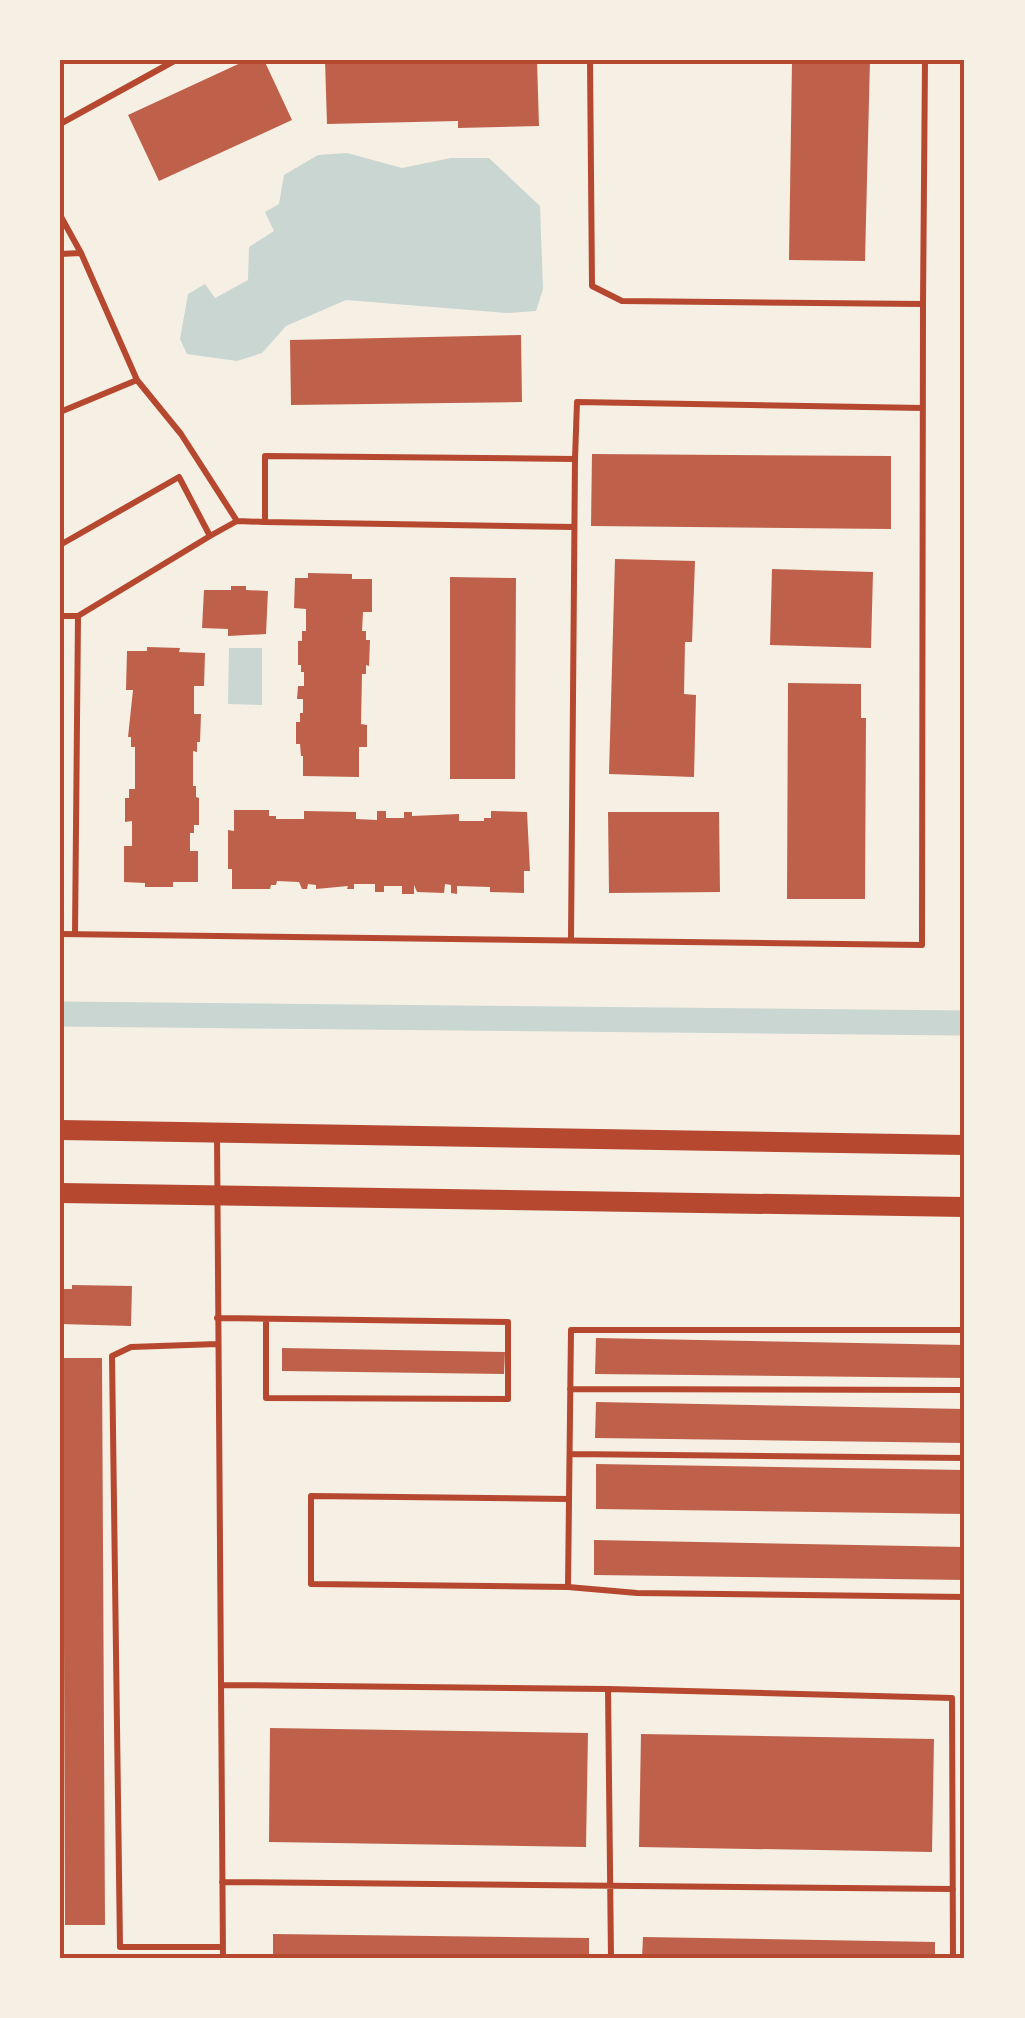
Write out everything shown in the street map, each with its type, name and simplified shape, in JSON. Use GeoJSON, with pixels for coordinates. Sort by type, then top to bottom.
{"type":"FeatureCollection","features":[{"type":"Feature","properties":{"kind":"main road"},"geometry":{"type":"LineString","coordinates":[[60,1130],[965,1146]]}},
{"type":"Feature","properties":{"kind":"main road"},"geometry":{"type":"LineString","coordinates":[[60,1192],[965,1208]]}},
{"type":"Feature","properties":{"kind":"lane"},"geometry":{"type":"LineString","coordinates":[[60,124],[176,60]]}},
{"type":"Feature","properties":{"kind":"lane"},"geometry":{"type":"LineString","coordinates":[[590,60],[592,286],[622,301],[923,304]]}},
{"type":"Feature","properties":{"kind":"lane"},"geometry":{"type":"LineString","coordinates":[[60,934],[922,945],[925,60]]}},
{"type":"Feature","properties":{"kind":"lane"},"geometry":{"type":"LineString","coordinates":[[60,215],[137,380],[181,434],[237,521]]}},
{"type":"Feature","properties":{"kind":"lane"},"geometry":{"type":"LineString","coordinates":[[60,254],[81,254]]}},
{"type":"Feature","properties":{"kind":"lane"},"geometry":{"type":"LineString","coordinates":[[60,412],[137,380]]}},
{"type":"Feature","properties":{"kind":"lane"},"geometry":{"type":"LineString","coordinates":[[571,940],[576,402],[923,408]]}},
{"type":"Feature","properties":{"kind":"lane"},"geometry":{"type":"LineString","coordinates":[[266,522],[265,456],[575,458]]}},
{"type":"Feature","properties":{"kind":"lane"},"geometry":{"type":"LineString","coordinates":[[60,545],[179,477],[210,536]]}},
{"type":"Feature","properties":{"kind":"lane"},"geometry":{"type":"LineString","coordinates":[[60,616],[78,616],[237,521],[574,527]]}},
{"type":"Feature","properties":{"kind":"lane"},"geometry":{"type":"LineString","coordinates":[[75,934],[78,616]]}},
{"type":"Feature","properties":{"kind":"lane"},"geometry":{"type":"LineString","coordinates":[[216,1133],[223,1958]]}},
{"type":"Feature","properties":{"kind":"lane"},"geometry":{"type":"LineString","coordinates":[[217,1318],[266,1318],[508,1322],[508,1399],[266,1398],[266,1318]]}},
{"type":"Feature","properties":{"kind":"lane"},"geometry":{"type":"LineString","coordinates":[[568,1587],[572,1330],[965,1330]]}},
{"type":"Feature","properties":{"kind":"lane"},"geometry":{"type":"LineString","coordinates":[[218,1344],[131,1348],[112,1356],[120,1947],[223,1947]]}},
{"type":"Feature","properties":{"kind":"lane"},"geometry":{"type":"LineString","coordinates":[[570,1389],[965,1390]]}},
{"type":"Feature","properties":{"kind":"lane"},"geometry":{"type":"LineString","coordinates":[[570,1454],[965,1458]]}},
{"type":"Feature","properties":{"kind":"lane"},"geometry":{"type":"LineString","coordinates":[[569,1499],[311,1496],[311,1584],[568,1587],[637,1594],[965,1597]]}},
{"type":"Feature","properties":{"kind":"lane"},"geometry":{"type":"LineString","coordinates":[[221,1686],[608,1689],[952,1698],[953,1958]]}},
{"type":"Feature","properties":{"kind":"lane"},"geometry":{"type":"LineString","coordinates":[[608,1689],[611,1958]]}},
{"type":"Feature","properties":{"kind":"lane"},"geometry":{"type":"LineString","coordinates":[[222,1882],[952,1888]]}},
{"type":"Feature","properties":{"kind":"shaded area"},"geometry":{"type":"Polygon","coordinates":[[[347,153],[402,168],[451,158],[489,158],[540,206],[543,289],[536,311],[507,313],[346,300],[286,326],[262,353],[237,361],[187,354],[180,339],[188,294],[205,284],[215,298],[248,280],[249,247],[274,231],[265,212],[279,204],[284,175],[318,155],[347,153]]]}},
{"type":"Feature","properties":{"kind":"shaded area"},"geometry":{"type":"Polygon","coordinates":[[[229,648],[262,648],[262,705],[228,704],[229,648]]]}},
{"type":"Feature","properties":{"kind":"building"},"geometry":{"type":"Polygon","coordinates":[[[247,60],[264,60],[292,120],[159,181],[128,115],[247,60]]]}},
{"type":"Feature","properties":{"kind":"building"},"geometry":{"type":"Polygon","coordinates":[[[325,60],[537,60],[539,126],[458,128],[458,121],[327,124],[325,60]]]}},
{"type":"Feature","properties":{"kind":"building"},"geometry":{"type":"Polygon","coordinates":[[[792,60],[870,60],[865,261],[789,260],[792,60]]]}},
{"type":"Feature","properties":{"kind":"building"},"geometry":{"type":"Polygon","coordinates":[[[521,335],[522,402],[291,405],[290,340],[521,335]]]}},
{"type":"Feature","properties":{"kind":"building"},"geometry":{"type":"Polygon","coordinates":[[[592,454],[891,456],[891,529],[591,526],[592,454]]]}},
{"type":"Feature","properties":{"kind":"building"},"geometry":{"type":"Polygon","coordinates":[[[615,559],[695,561],[692,642],[685,642],[684,694],[696,695],[694,777],[609,774],[615,559]]]}},
{"type":"Feature","properties":{"kind":"building"},"geometry":{"type":"Polygon","coordinates":[[[772,569],[873,572],[871,648],[770,645],[772,569]]]}},
{"type":"Feature","properties":{"kind":"building"},"geometry":{"type":"Polygon","coordinates":[[[308,573],[352,574],[352,579],[372,579],[372,612],[363,612],[362,631],[370,640],[369,666],[366,665],[366,674],[362,674],[361,724],[367,725],[367,747],[359,747],[359,777],[303,776],[296,722],[300,722],[303,713],[303,699],[297,699],[298,686],[304,686],[304,672],[298,665],[298,641],[302,641],[302,631],[306,631],[306,609],[294,608],[295,578],[308,578],[308,573]]]}},
{"type":"Feature","properties":{"kind":"building"},"geometry":{"type":"Polygon","coordinates":[[[450,577],[516,578],[515,779],[450,779],[450,577]]]}},
{"type":"Feature","properties":{"kind":"building"},"geometry":{"type":"Polygon","coordinates":[[[231,586],[268,591],[266,634],[228,636],[228,629],[202,628],[204,590],[231,590],[231,586]]]}},
{"type":"Feature","properties":{"kind":"building"},"geometry":{"type":"Polygon","coordinates":[[[147,647],[205,653],[204,686],[194,686],[194,714],[201,714],[200,742],[197,752],[193,751],[199,825],[194,825],[194,833],[190,833],[190,851],[198,851],[198,882],[173,882],[173,887],[124,882],[124,846],[132,846],[132,821],[125,822],[125,798],[129,798],[129,789],[135,789],[135,747],[131,747],[128,737],[133,690],[126,690],[127,651],[147,651],[147,647]]]}},
{"type":"Feature","properties":{"kind":"building"},"geometry":{"type":"Polygon","coordinates":[[[788,683],[861,684],[861,718],[866,718],[865,899],[787,899],[788,683]]]}},
{"type":"Feature","properties":{"kind":"building"},"geometry":{"type":"Polygon","coordinates":[[[234,810],[269,810],[269,816],[276,819],[304,819],[304,811],[356,812],[356,819],[377,820],[377,811],[386,811],[386,818],[404,818],[404,812],[412,812],[412,816],[459,814],[459,821],[484,821],[491,818],[491,811],[527,812],[530,871],[524,871],[524,893],[457,886],[457,894],[451,893],[451,885],[445,884],[444,893],[417,892],[414,885],[414,894],[402,894],[402,886],[384,886],[384,892],[375,892],[375,884],[354,884],[354,889],[316,889],[316,885],[308,884],[307,889],[302,889],[299,882],[277,881],[270,889],[232,889],[228,830],[234,831],[234,810]]]}},
{"type":"Feature","properties":{"kind":"building"},"geometry":{"type":"Polygon","coordinates":[[[608,812],[719,812],[720,892],[609,893],[608,812]]]}},
{"type":"Feature","properties":{"kind":"building"},"geometry":{"type":"Polygon","coordinates":[[[72,1285],[132,1286],[131,1326],[60,1324],[60,1289],[72,1289],[72,1285]]]}},
{"type":"Feature","properties":{"kind":"building"},"geometry":{"type":"Polygon","coordinates":[[[596,1338],[965,1345],[965,1378],[595,1374],[596,1338]]]}},
{"type":"Feature","properties":{"kind":"building"},"geometry":{"type":"Polygon","coordinates":[[[282,1348],[505,1352],[504,1374],[282,1371],[282,1348]]]}},
{"type":"Feature","properties":{"kind":"building"},"geometry":{"type":"Polygon","coordinates":[[[63,1358],[102,1358],[105,1925],[65,1925],[63,1358]]]}},
{"type":"Feature","properties":{"kind":"building"},"geometry":{"type":"Polygon","coordinates":[[[596,1402],[965,1409],[965,1443],[595,1438],[596,1402]]]}},
{"type":"Feature","properties":{"kind":"building"},"geometry":{"type":"Polygon","coordinates":[[[596,1464],[965,1470],[965,1514],[596,1509],[596,1464]]]}},
{"type":"Feature","properties":{"kind":"building"},"geometry":{"type":"Polygon","coordinates":[[[594,1540],[965,1547],[965,1580],[594,1575],[594,1540]]]}},
{"type":"Feature","properties":{"kind":"building"},"geometry":{"type":"Polygon","coordinates":[[[270,1728],[588,1733],[586,1847],[269,1842],[270,1728]]]}},
{"type":"Feature","properties":{"kind":"building"},"geometry":{"type":"Polygon","coordinates":[[[641,1734],[934,1739],[932,1852],[639,1847],[641,1734]]]}},
{"type":"Feature","properties":{"kind":"building"},"geometry":{"type":"Polygon","coordinates":[[[273,1934],[589,1938],[589,1958],[273,1958],[273,1934]]]}},
{"type":"Feature","properties":{"kind":"building"},"geometry":{"type":"Polygon","coordinates":[[[643,1937],[935,1942],[935,1958],[642,1958],[643,1937]]]}},
{"type":"Feature","properties":{"kind":"waterway"},"geometry":{"type":"LineString","coordinates":[[60,1014],[965,1023]]}}]}
